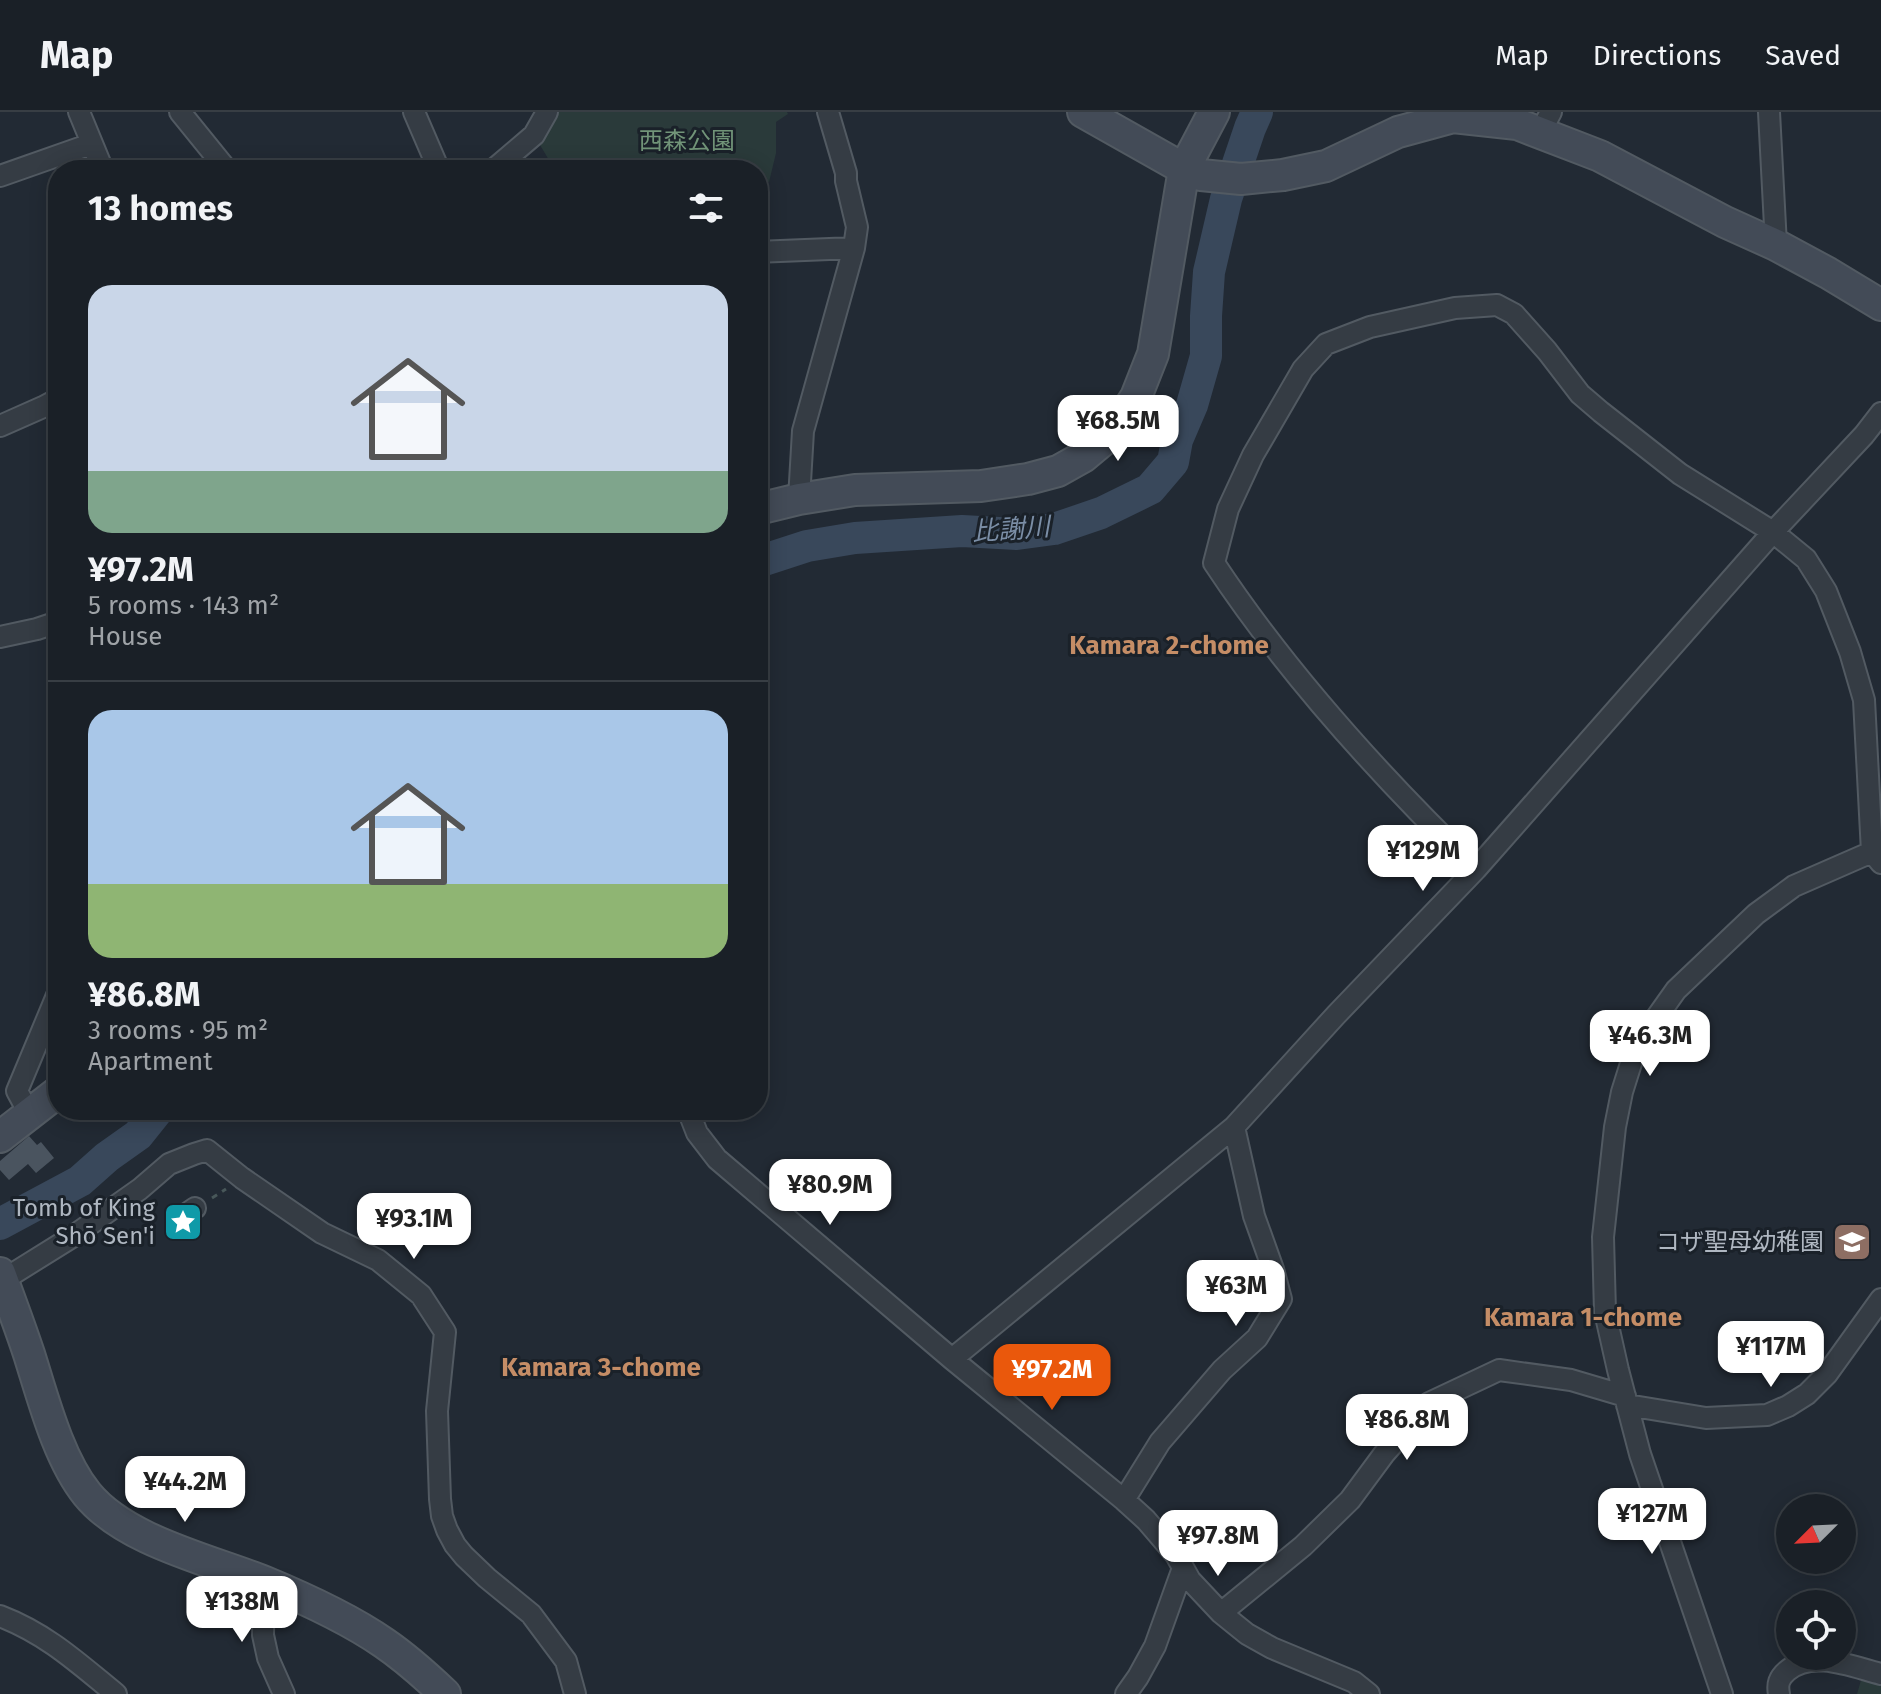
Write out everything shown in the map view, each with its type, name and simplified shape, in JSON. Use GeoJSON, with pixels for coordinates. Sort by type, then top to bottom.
{"type":"FeatureCollection","features":[{"type":"Feature","properties":{"kind":"street"},"geometry":{"type":"LineString","coordinates":[[79,112],[98,160]]}},
{"type":"Feature","properties":{"kind":"street"},"geometry":{"type":"LineString","coordinates":[[180,112],[219,160]]}},
{"type":"Feature","properties":{"kind":"street"},"geometry":{"type":"LineString","coordinates":[[414,112],[435,160]]}},
{"type":"Feature","properties":{"kind":"street"},"geometry":{"type":"LineString","coordinates":[[505,160],[534,135],[547,112]]}},
{"type":"Feature","properties":{"kind":"street"},"geometry":{"type":"LineString","coordinates":[[799,499],[803,431],[854,248],[857,227],[846,173],[828,112]]}},
{"type":"Feature","properties":{"kind":"street"},"geometry":{"type":"LineString","coordinates":[[1083,112],[1192,172],[1241,179],[1326,166],[1398,132],[1453,117],[1517,124],[1545,122],[1600,156],[1725,222],[1776,245],[1881,305]]}},
{"type":"Feature","properties":{"kind":"street"},"geometry":{"type":"LineString","coordinates":[[768,507],[855,490],[981,486],[1028,479],[1058,471],[1101,442],[1119,423],[1136,397],[1153,354],[1192,172],[1214,112]]}},
{"type":"Feature","properties":{"kind":"street"},"geometry":{"type":"LineString","coordinates":[[1769,112],[1776,245]]}},
{"type":"Feature","properties":{"kind":"street"},"geometry":{"type":"LineString","coordinates":[[0,176],[91,144]]}},
{"type":"Feature","properties":{"kind":"street"},"geometry":{"type":"LineString","coordinates":[[768,252],[854,248]]}},
{"type":"Feature","properties":{"kind":"street"},"geometry":{"type":"LineString","coordinates":[[1476,869],[1411,806],[1297,676],[1214,563],[1228,509],[1253,455],[1303,369],[1326,344],[1370,327],[1455,308],[1497,305],[1514,314],[1580,394],[1601,412],[1680,474],[1773,532],[1806,559],[1826,591],[1850,652],[1864,700],[1878,854],[1794,886],[1756,914],[1676,990],[1633,1057],[1615,1127],[1603,1237],[1605,1312],[1640,1454],[1722,1694]]}},
{"type":"Feature","properties":{"kind":"street"},"geometry":{"type":"LineString","coordinates":[[0,426],[48,404]]}},
{"type":"Feature","properties":{"kind":"street"},"geometry":{"type":"LineString","coordinates":[[952,1359],[1234,1127],[1476,869],[1881,413]]}},
{"type":"Feature","properties":{"kind":"street"},"geometry":{"type":"LineString","coordinates":[[0,637],[48,625]]}},
{"type":"Feature","properties":{"kind":"street"},"geometry":{"type":"LineString","coordinates":[[30,1115],[17,1091],[48,1017]]}},
{"type":"Feature","properties":{"kind":"street"},"geometry":{"type":"LineString","coordinates":[[0,1137],[48,1100]]}},
{"type":"Feature","properties":{"kind":"street"},"geometry":{"type":"LineString","coordinates":[[692,1120],[697,1133],[717,1159],[1146,1520],[1176,1555],[1190,1580],[1221,1613],[1247,1634],[1272,1648],[1329,1670],[1354,1682],[1369,1694]]}},
{"type":"Feature","properties":{"kind":"street"},"geometry":{"type":"LineString","coordinates":[[1124,1500],[1160,1442],[1222,1370],[1257,1338],[1281,1299],[1254,1216],[1234,1127]]}},
{"type":"Feature","properties":{"kind":"street"},"geometry":{"type":"LineString","coordinates":[[445,1694],[423,1673],[363,1630],[311,1602],[141,1534],[112,1517],[87,1495],[73,1473],[52,1424],[1,1277],[72,1237],[140,1189],[169,1164],[207,1150],[322,1233],[378,1260],[421,1295],[445,1332],[437,1411],[440,1499],[447,1530],[464,1556],[531,1614],[566,1661],[575,1694]]}},
{"type":"Feature","properties":{"kind":"street"},"geometry":{"type":"LineString","coordinates":[[1221,1613],[1303,1546],[1350,1500],[1384,1454],[1429,1403],[1499,1370],[1571,1380],[1626,1400],[1706,1418],[1767,1415],[1807,1394],[1837,1361],[1881,1299]]}},
{"type":"Feature","properties":{"kind":"street"},"geometry":{"type":"LineString","coordinates":[[1126,1694],[1155,1646],[1183,1568]]}},
{"type":"Feature","properties":{"kind":"street"},"geometry":{"type":"LineString","coordinates":[[264,1582],[263,1635],[268,1658],[284,1694]]}},
{"type":"Feature","properties":{"kind":"street"},"geometry":{"type":"LineString","coordinates":[[0,1616],[47,1639],[116,1694]]}},
{"type":"Feature","properties":{"kind":"street"},"geometry":{"type":"LineString","coordinates":[[1779,1694],[1780,1677],[1791,1667],[1807,1661],[1832,1662],[1881,1674]]}},
{"type":"Feature","properties":{"kind":"path"},"geometry":{"type":"LineString","coordinates":[[188,1213],[242,1178]]}},
{"type":"Feature","properties":{"kind":"green space","name":"西森公園"},"geometry":{"type":"Polygon","coordinates":[[[547,112],[788,114],[776,122],[776,153],[769,182],[768,160],[549,160],[534,135],[547,112]]]}},
{"type":"Feature","properties":{"kind":"green space"},"geometry":{"type":"Polygon","coordinates":[[[1864,1670],[1881,1674],[1881,1694],[1857,1694],[1864,1670]]]}},
{"type":"Feature","properties":{"kind":"building"},"geometry":{"type":"Polygon","coordinates":[[[29,1136],[37,1145],[41,1142],[54,1158],[36,1173],[28,1164],[9,1180],[0,1170],[0,1161],[29,1136]]]}},
{"type":"Feature","properties":{"kind":"waterway","name":"比謝川"},"geometry":{"type":"LineString","coordinates":[[768,559],[807,546],[855,538],[962,531],[1017,534],[1054,529],[1101,513],[1150,489],[1173,462],[1177,440],[1192,405],[1206,356],[1209,272],[1226,199],[1257,112]]}},
{"type":"Feature","properties":{"kind":"waterway"},"geometry":{"type":"LineString","coordinates":[[0,1224],[80,1181],[138,1135],[150,1120]]}},
{"type":"Feature","properties":{"kind":"place","name":"Tomb of King Shō Sen'i"},"geometry":{"type":"Point","coordinates":[183,1222]}},
{"type":"Feature","properties":{"kind":"place","name":"コザ聖母幼稚園"},"geometry":{"type":"Point","coordinates":[1852,1242]}},
{"type":"Feature","properties":{"kind":"district","name":"Kamara 2-chome"},"geometry":{"type":"Point","coordinates":[1169,645]}},
{"type":"Feature","properties":{"kind":"district","name":"Kamara 1-chome"},"geometry":{"type":"Point","coordinates":[1583,1317]}},
{"type":"Feature","properties":{"kind":"district","name":"Kamara 3-chome"},"geometry":{"type":"Point","coordinates":[601,1367]}}]}
